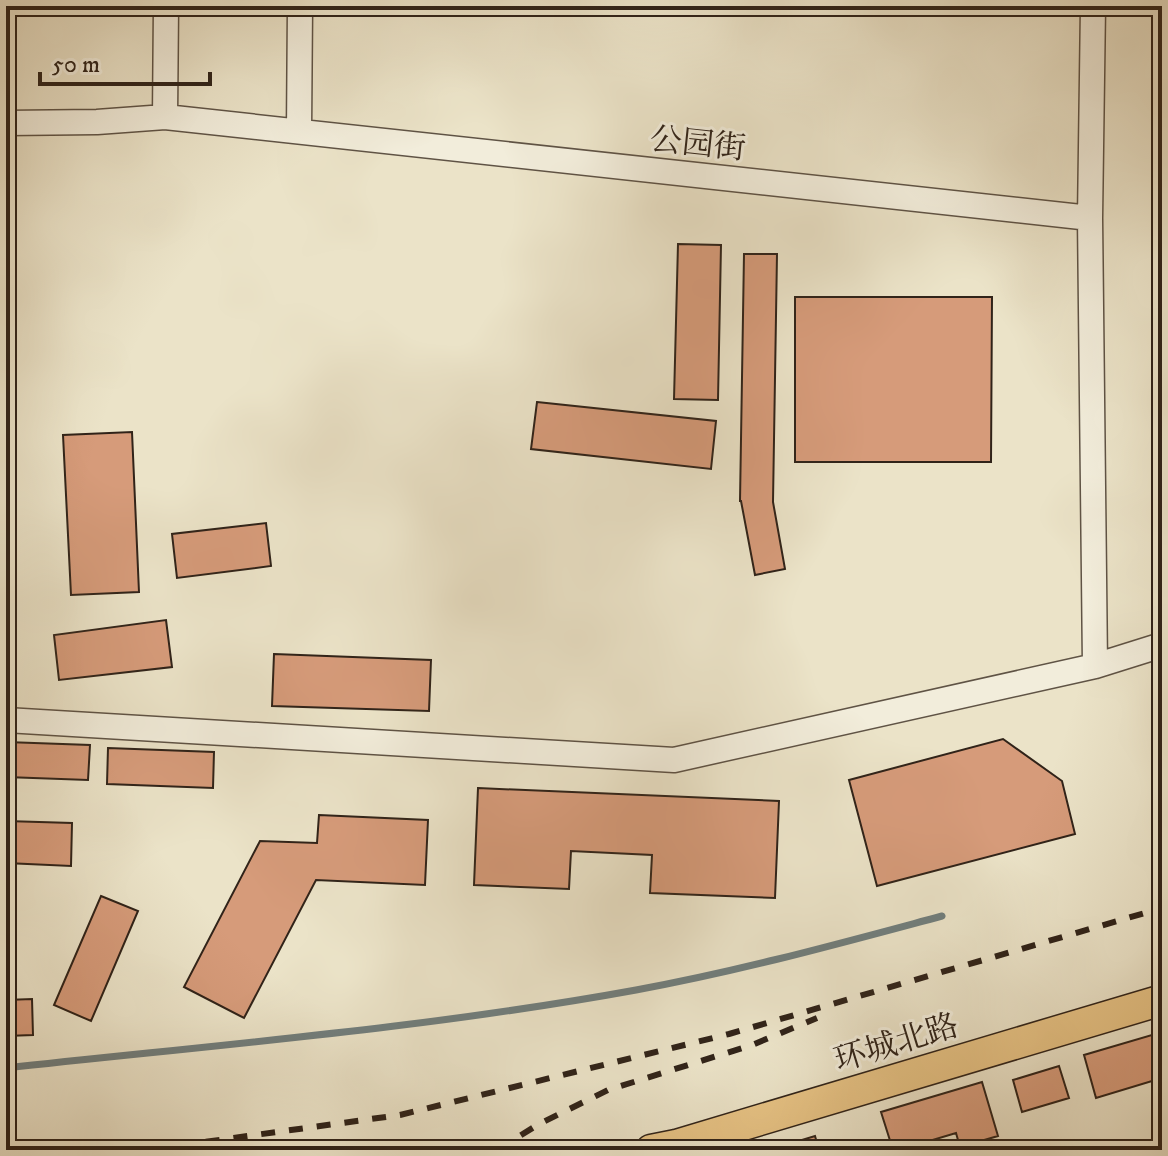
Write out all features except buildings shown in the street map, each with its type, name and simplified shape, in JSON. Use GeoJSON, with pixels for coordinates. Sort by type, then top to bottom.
{"type":"FeatureCollection","features":[{"type":"Feature","properties":{"kind":"main road","name":"环城北路"},"geometry":{"type":"LineString","coordinates":[[651,1150],[1162,1000]]}},
{"type":"Feature","properties":{"kind":"street"},"geometry":{"type":"LineString","coordinates":[[6,123],[97,122],[165,117],[166,6]]}},
{"type":"Feature","properties":{"kind":"street"},"geometry":{"type":"LineString","coordinates":[[299,131],[300,6]]}},
{"type":"Feature","properties":{"kind":"street"},"geometry":{"type":"LineString","coordinates":[[1093,6],[1090,218],[1095,666]]}},
{"type":"Feature","properties":{"kind":"street","name":"公园街"},"geometry":{"type":"LineString","coordinates":[[165,117],[1090,218]]}},
{"type":"Feature","properties":{"kind":"street"},"geometry":{"type":"LineString","coordinates":[[6,720],[674,760],[1095,666],[1162,645]]}},
{"type":"Feature","properties":{"kind":"green space"},"geometry":{"type":"Polygon","coordinates":[[[1162,1142],[1162,1150],[1055,1150],[1162,1142]]]}},
{"type":"Feature","properties":{"kind":"waterway"},"geometry":{"type":"LineString","coordinates":[[6,1068],[322,1035],[558,1003],[713,974],[942,916]]}},
{"type":"Feature","properties":{"kind":"railway"},"geometry":{"type":"LineString","coordinates":[[66,1150],[197,1143],[400,1115],[729,1034],[1162,908]]}},
{"type":"Feature","properties":{"kind":"railway"},"geometry":{"type":"LineString","coordinates":[[497,1150],[539,1124],[608,1090],[752,1045],[817,1018]]}}]}
